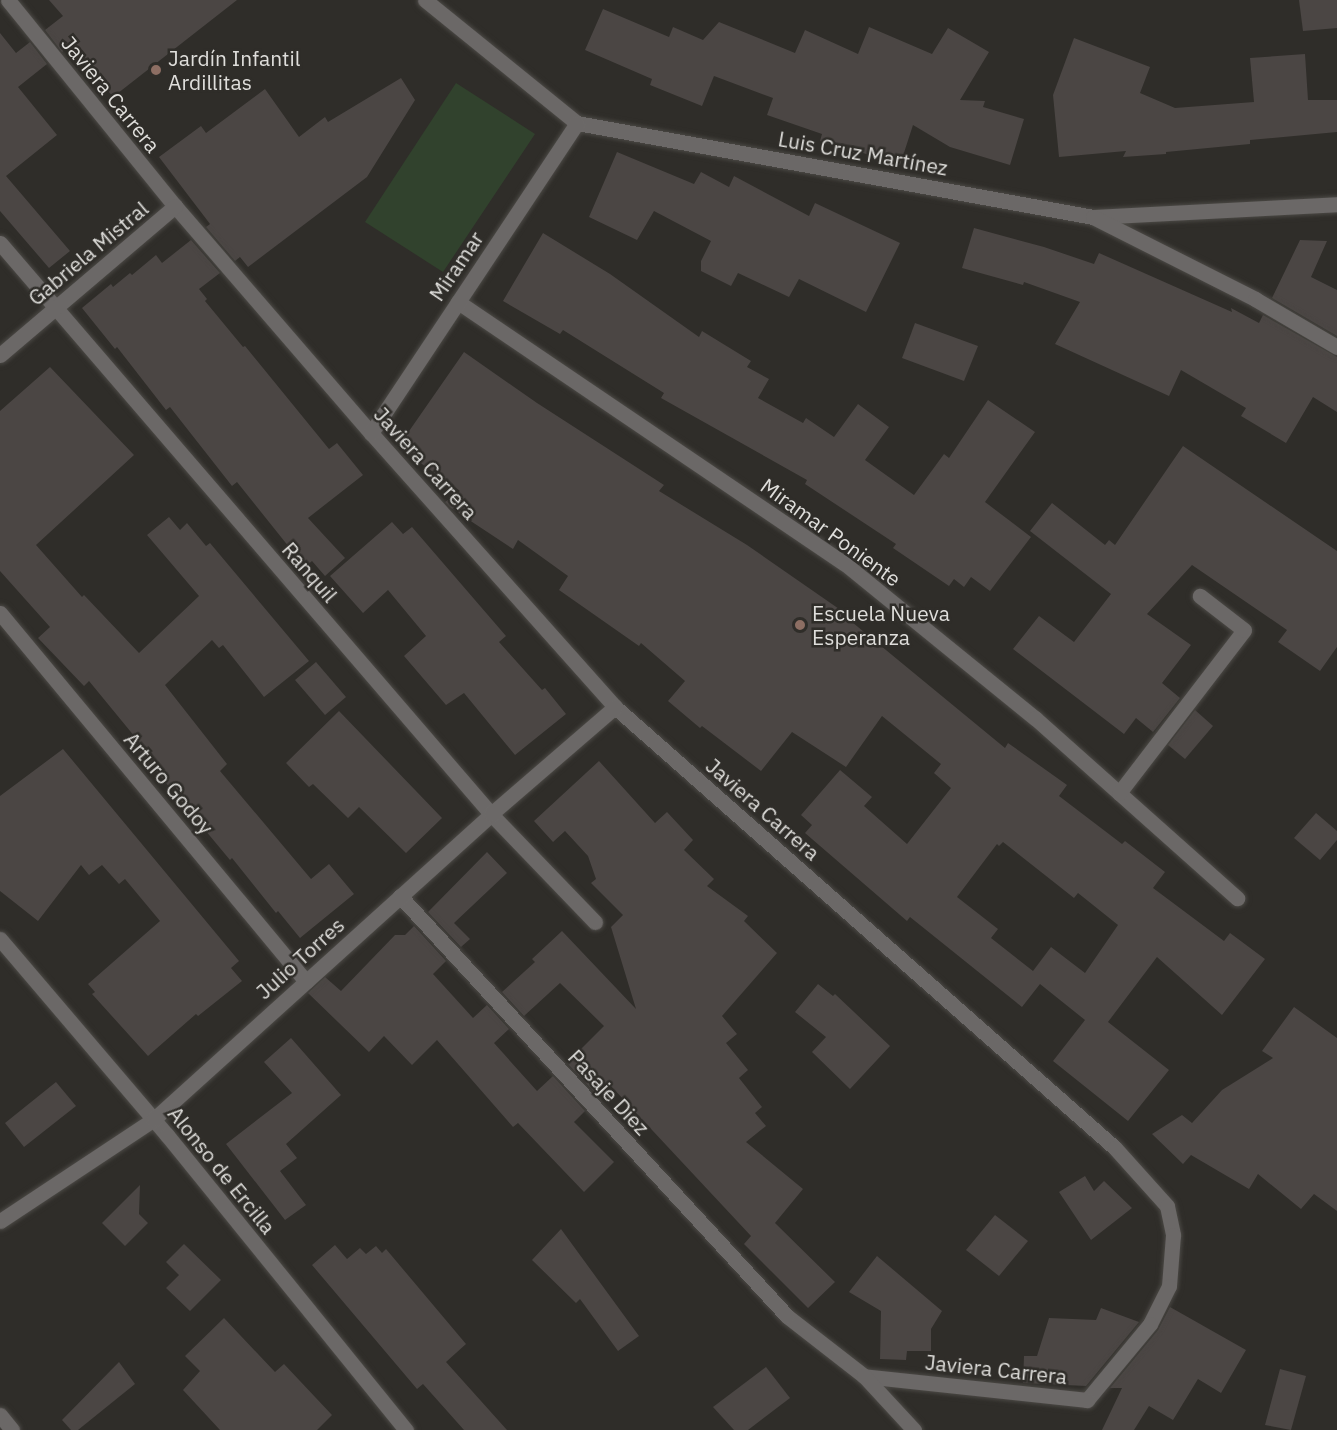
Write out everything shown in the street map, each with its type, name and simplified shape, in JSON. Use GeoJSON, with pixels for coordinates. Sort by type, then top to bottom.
{"type":"FeatureCollection","features":[{"type":"Feature","properties":{"kind":"street","name":"Javiera Carrera"},"geometry":{"type":"LineString","coordinates":[[8,0],[175,206],[371,433],[615,707],[1115,1148],[1167,1206],[1173,1235],[1169,1286],[1150,1324],[1088,1400],[864,1376]]}},
{"type":"Feature","properties":{"kind":"street","name":"Luis Cruz Martínez"},"geometry":{"type":"LineString","coordinates":[[425,0],[577,123],[1093,217],[1337,204]]}},
{"type":"Feature","properties":{"kind":"street","name":"Miramar"},"geometry":{"type":"LineString","coordinates":[[371,433],[577,123]]}},
{"type":"Feature","properties":{"kind":"street","name":"Gabriela Mistral"},"geometry":{"type":"LineString","coordinates":[[0,355],[175,206]]}},
{"type":"Feature","properties":{"kind":"street"},"geometry":{"type":"LineString","coordinates":[[1093,217],[1255,299],[1337,347]]}},
{"type":"Feature","properties":{"kind":"street","name":"Ranquil"},"geometry":{"type":"LineString","coordinates":[[0,243],[491,814],[595,922]]}},
{"type":"Feature","properties":{"kind":"street","name":"Miramar Poniente"},"geometry":{"type":"LineString","coordinates":[[458,302],[844,562],[1035,718],[1237,898]]}},
{"type":"Feature","properties":{"kind":"street"},"geometry":{"type":"LineString","coordinates":[[1119,793],[1244,630],[1200,596]]}},
{"type":"Feature","properties":{"kind":"street","name":"Arturo Godoy"},"geometry":{"type":"LineString","coordinates":[[0,613],[306,981]]}},
{"type":"Feature","properties":{"kind":"street","name":"Julio Torres"},"geometry":{"type":"LineString","coordinates":[[0,1221],[154,1119],[491,814],[615,707]]}},
{"type":"Feature","properties":{"kind":"street","name":"Pasaje Diez"},"geometry":{"type":"LineString","coordinates":[[400,896],[788,1316],[864,1376]]}},
{"type":"Feature","properties":{"kind":"street","name":"Alonso de Ercilla"},"geometry":{"type":"LineString","coordinates":[[0,939],[154,1119],[406,1430]]}},
{"type":"Feature","properties":{"kind":"street"},"geometry":{"type":"LineString","coordinates":[[864,1376],[914,1430]]}},
{"type":"Feature","properties":{"kind":"street"},"geometry":{"type":"LineString","coordinates":[[0,1415],[12,1430]]}},
{"type":"Feature","properties":{"kind":"green space"},"geometry":{"type":"Polygon","coordinates":[[[456,83],[535,134],[443,272],[365,222],[456,83]]]}},
{"type":"Feature","properties":{"kind":"building"},"geometry":{"type":"Polygon","coordinates":[[[49,0],[237,0],[113,97],[71,45],[62,52],[45,30],[63,16],[49,0]]]}},
{"type":"Feature","properties":{"kind":"building"},"geometry":{"type":"Polygon","coordinates":[[[1299,0],[1337,0],[1337,28],[1303,31],[1299,0]]]}},
{"type":"Feature","properties":{"kind":"building"},"geometry":{"type":"Polygon","coordinates":[[[603,9],[669,37],[673,27],[703,40],[719,22],[795,53],[805,30],[858,54],[869,27],[932,54],[948,28],[989,52],[960,100],[985,101],[983,107],[1024,119],[1010,165],[950,147],[913,125],[900,165],[860,152],[859,155],[820,141],[822,134],[767,115],[773,98],[714,76],[702,106],[650,85],[652,79],[585,50],[603,9]]]}},
{"type":"Feature","properties":{"kind":"building"},"geometry":{"type":"Polygon","coordinates":[[[0,33],[16,53],[30,42],[47,64],[18,87],[57,135],[6,176],[70,251],[49,268],[0,211],[0,33]]]}},
{"type":"Feature","properties":{"kind":"building"},"geometry":{"type":"Polygon","coordinates":[[[1074,38],[1150,67],[1140,93],[1175,108],[1254,102],[1250,58],[1305,54],[1308,100],[1337,100],[1337,132],[1250,140],[1250,144],[1166,152],[1166,154],[1123,157],[1126,151],[1059,157],[1053,95],[1074,38]]]}},
{"type":"Feature","properties":{"kind":"building"},"geometry":{"type":"Polygon","coordinates":[[[401,78],[415,100],[367,177],[248,267],[240,257],[235,261],[206,227],[210,224],[159,157],[201,126],[206,133],[265,89],[299,137],[325,117],[328,122],[401,78]]]}},
{"type":"Feature","properties":{"kind":"building"},"geometry":{"type":"Polygon","coordinates":[[[617,152],[694,184],[701,172],[729,187],[734,176],[809,216],[815,203],[900,243],[866,312],[799,279],[789,297],[738,273],[731,286],[701,271],[701,261],[711,241],[654,211],[637,240],[589,217],[617,152]]]}},
{"type":"Feature","properties":{"kind":"building"},"geometry":{"type":"Polygon","coordinates":[[[974,228],[1044,247],[1094,264],[1099,253],[1232,312],[1231,308],[1259,323],[1263,315],[1337,357],[1337,412],[1313,397],[1286,443],[1241,416],[1246,408],[1181,370],[1169,396],[1055,344],[1080,302],[1024,282],[1023,285],[962,268],[974,228]]]}},
{"type":"Feature","properties":{"kind":"building"},"geometry":{"type":"Polygon","coordinates":[[[543,233],[610,274],[699,337],[702,331],[751,361],[747,367],[769,379],[758,398],[803,423],[806,418],[834,437],[858,404],[889,427],[865,460],[914,495],[944,454],[949,458],[988,400],[1035,432],[985,502],[1031,537],[990,591],[971,577],[964,587],[954,579],[949,586],[893,548],[896,544],[805,484],[807,480],[661,398],[664,393],[563,330],[560,334],[503,301],[543,233]]]}},
{"type":"Feature","properties":{"kind":"building"},"geometry":{"type":"Polygon","coordinates":[[[191,240],[220,273],[199,289],[207,299],[205,301],[329,449],[337,443],[363,475],[308,518],[345,558],[325,576],[312,561],[305,567],[237,482],[232,486],[170,407],[166,410],[117,347],[115,349],[82,308],[111,284],[113,287],[130,273],[132,275],[156,255],[162,263],[191,240]]]}},
{"type":"Feature","properties":{"kind":"building"},"geometry":{"type":"Polygon","coordinates":[[[1300,240],[1327,241],[1311,277],[1337,290],[1337,336],[1272,298],[1300,240]]]}},
{"type":"Feature","properties":{"kind":"building"},"geometry":{"type":"Polygon","coordinates":[[[915,323],[978,346],[964,381],[902,358],[915,323]]]}},
{"type":"Feature","properties":{"kind":"building"},"geometry":{"type":"Polygon","coordinates":[[[464,352],[537,403],[664,485],[659,491],[747,545],[842,611],[841,613],[1005,748],[1008,743],[1067,785],[1059,796],[1122,844],[1125,841],[1165,872],[1153,888],[1224,941],[1230,933],[1265,959],[1222,1015],[1157,957],[1108,1022],[1169,1070],[1128,1121],[1053,1061],[1085,1020],[1040,984],[1022,1007],[910,917],[907,921],[805,833],[812,825],[801,815],[840,770],[872,797],[864,806],[907,844],[951,788],[934,773],[941,764],[882,716],[846,767],[792,732],[761,771],[702,726],[700,728],[668,701],[685,681],[641,643],[639,646],[559,590],[568,576],[518,540],[513,549],[451,508],[445,502],[460,491],[398,447],[464,352]],[[1003,842],[999,846],[997,844],[957,897],[998,929],[991,938],[1033,971],[1051,947],[1085,973],[1118,925],[1078,893],[1074,898],[1003,842]]]}},
{"type":"Feature","properties":{"kind":"building"},"geometry":{"type":"Polygon","coordinates":[[[50,367],[134,455],[36,545],[82,597],[84,595],[139,653],[199,596],[147,535],[169,517],[180,530],[187,523],[206,546],[210,543],[309,661],[264,697],[223,645],[219,648],[212,640],[165,685],[227,764],[220,771],[311,879],[329,864],[354,894],[300,938],[278,911],[276,913],[232,858],[230,860],[140,752],[144,748],[89,681],[84,686],[38,638],[50,627],[0,571],[0,411],[50,367]]]}},
{"type":"Feature","properties":{"kind":"building"},"geometry":{"type":"Polygon","coordinates":[[[1183,446],[1337,551],[1337,647],[1320,671],[1278,642],[1287,630],[1192,565],[1147,614],[1191,645],[1162,683],[1180,698],[1153,732],[1136,718],[1124,734],[1013,649],[1039,616],[1074,642],[1111,594],[1030,531],[1052,503],[1105,545],[1109,540],[1115,545],[1183,446]]]}},
{"type":"Feature","properties":{"kind":"building"},"geometry":{"type":"Polygon","coordinates":[[[392,522],[403,534],[412,527],[506,636],[499,642],[542,690],[545,688],[566,714],[515,755],[464,693],[446,705],[404,656],[426,636],[388,590],[363,613],[330,576],[392,522]]]}},
{"type":"Feature","properties":{"kind":"building"},"geometry":{"type":"Polygon","coordinates":[[[316,662],[346,697],[325,715],[295,680],[316,662]]]}},
{"type":"Feature","properties":{"kind":"building"},"geometry":{"type":"Polygon","coordinates":[[[1195,710],[1213,726],[1185,759],[1168,745],[1195,710]]]}},
{"type":"Feature","properties":{"kind":"building"},"geometry":{"type":"Polygon","coordinates":[[[339,711],[442,818],[406,853],[359,807],[348,818],[313,784],[309,787],[286,763],[339,711]]]}},
{"type":"Feature","properties":{"kind":"building"},"geometry":{"type":"Polygon","coordinates":[[[63,749],[239,961],[231,968],[242,981],[198,1016],[196,1014],[148,1056],[92,994],[95,992],[88,984],[160,921],[125,879],[119,884],[102,865],[89,875],[81,865],[38,921],[0,891],[0,796],[63,749]]]}},
{"type":"Feature","properties":{"kind":"building"},"geometry":{"type":"Polygon","coordinates":[[[599,761],[655,823],[667,812],[693,840],[684,850],[714,879],[707,886],[748,916],[744,921],[777,953],[722,1016],[737,1034],[726,1043],[748,1070],[739,1078],[762,1107],[755,1113],[766,1126],[746,1142],[803,1189],[775,1223],[835,1282],[808,1308],[744,1244],[751,1236],[610,1085],[599,1097],[567,1063],[604,1026],[560,983],[524,1016],[502,992],[535,962],[532,959],[562,931],[636,1009],[611,927],[623,915],[591,883],[596,879],[588,856],[565,831],[553,842],[534,821],[599,761]]]}},
{"type":"Feature","properties":{"kind":"building"},"geometry":{"type":"Polygon","coordinates":[[[1316,813],[1337,831],[1337,840],[1320,860],[1294,838],[1316,813]]]}},
{"type":"Feature","properties":{"kind":"building"},"geometry":{"type":"Polygon","coordinates":[[[487,852],[507,873],[454,923],[470,939],[461,947],[428,912],[487,852]]]}},
{"type":"Feature","properties":{"kind":"building"},"geometry":{"type":"Polygon","coordinates":[[[414,926],[446,961],[433,974],[473,1018],[487,1005],[509,1029],[494,1043],[537,1091],[553,1076],[585,1111],[574,1122],[614,1162],[584,1192],[518,1123],[513,1127],[437,1040],[412,1065],[384,1036],[369,1052],[308,993],[325,977],[341,991],[395,935],[405,935],[414,926]]]}},
{"type":"Feature","properties":{"kind":"building"},"geometry":{"type":"Polygon","coordinates":[[[818,984],[833,996],[835,994],[890,1046],[850,1089],[812,1052],[826,1037],[795,1012],[818,984]]]}},
{"type":"Feature","properties":{"kind":"building"},"geometry":{"type":"Polygon","coordinates":[[[1294,1007],[1337,1038],[1337,1211],[1314,1194],[1301,1209],[1258,1174],[1249,1189],[1191,1155],[1183,1164],[1152,1134],[1182,1115],[1192,1123],[1222,1090],[1273,1058],[1262,1051],[1294,1007]]]}},
{"type":"Feature","properties":{"kind":"building"},"geometry":{"type":"Polygon","coordinates":[[[291,1038],[341,1095],[286,1144],[297,1158],[280,1171],[306,1205],[285,1220],[226,1144],[292,1093],[264,1062],[291,1038]]]}},
{"type":"Feature","properties":{"kind":"building"},"geometry":{"type":"Polygon","coordinates":[[[56,1082],[76,1106],[24,1147],[5,1123],[56,1082]]]}},
{"type":"Feature","properties":{"kind":"building"},"geometry":{"type":"Polygon","coordinates":[[[1085,1176],[1094,1191],[1104,1181],[1132,1208],[1091,1240],[1059,1192],[1085,1176]]]}},
{"type":"Feature","properties":{"kind":"building"},"geometry":{"type":"Polygon","coordinates":[[[140,1185],[139,1214],[148,1223],[125,1246],[102,1223],[140,1185]]]}},
{"type":"Feature","properties":{"kind":"building"},"geometry":{"type":"Polygon","coordinates":[[[995,1215],[1028,1241],[999,1276],[966,1250],[995,1215]]]}},
{"type":"Feature","properties":{"kind":"building"},"geometry":{"type":"Polygon","coordinates":[[[561,1229],[639,1336],[618,1351],[580,1299],[576,1303],[532,1260],[561,1229]]]}},
{"type":"Feature","properties":{"kind":"building"},"geometry":{"type":"Polygon","coordinates":[[[184,1244],[221,1280],[190,1311],[166,1288],[179,1275],[166,1262],[184,1244]]]}},
{"type":"Feature","properties":{"kind":"building"},"geometry":{"type":"Polygon","coordinates":[[[335,1245],[347,1259],[360,1248],[366,1254],[376,1246],[382,1253],[386,1249],[466,1344],[446,1362],[507,1430],[464,1430],[423,1384],[417,1389],[312,1265],[335,1245]]]}},
{"type":"Feature","properties":{"kind":"building"},"geometry":{"type":"Polygon","coordinates":[[[877,1256],[942,1311],[931,1329],[931,1351],[907,1351],[906,1360],[880,1359],[881,1311],[849,1292],[877,1256]]]}},
{"type":"Feature","properties":{"kind":"building"},"geometry":{"type":"Polygon","coordinates":[[[1170,1307],[1246,1350],[1221,1393],[1198,1379],[1173,1420],[1149,1406],[1134,1430],[1102,1430],[1122,1388],[1110,1388],[1158,1330],[1170,1307]]]}},
{"type":"Feature","properties":{"kind":"building"},"geometry":{"type":"Polygon","coordinates":[[[1101,1308],[1139,1322],[1086,1386],[1023,1383],[1024,1356],[1037,1356],[1049,1318],[1096,1320],[1101,1308]]]}},
{"type":"Feature","properties":{"kind":"building"},"geometry":{"type":"Polygon","coordinates":[[[224,1318],[275,1372],[284,1364],[332,1415],[317,1430],[220,1430],[183,1390],[200,1371],[185,1356],[224,1318]]]}},
{"type":"Feature","properties":{"kind":"building"},"geometry":{"type":"Polygon","coordinates":[[[119,1362],[135,1384],[78,1430],[71,1430],[62,1420],[119,1362]]]}},
{"type":"Feature","properties":{"kind":"building"},"geometry":{"type":"Polygon","coordinates":[[[766,1367],[790,1398],[748,1430],[734,1430],[713,1407],[766,1367]]]}},
{"type":"Feature","properties":{"kind":"building"},"geometry":{"type":"Polygon","coordinates":[[[1280,1369],[1306,1376],[1291,1430],[1265,1425],[1280,1369]]]}},
{"type":"Feature","properties":{"kind":"place","name":"Jardín Infantil Ardillitas"},"geometry":{"type":"Point","coordinates":[156,70]}},
{"type":"Feature","properties":{"kind":"place","name":"Escuela Nueva Esperanza"},"geometry":{"type":"Point","coordinates":[800,625]}}]}
